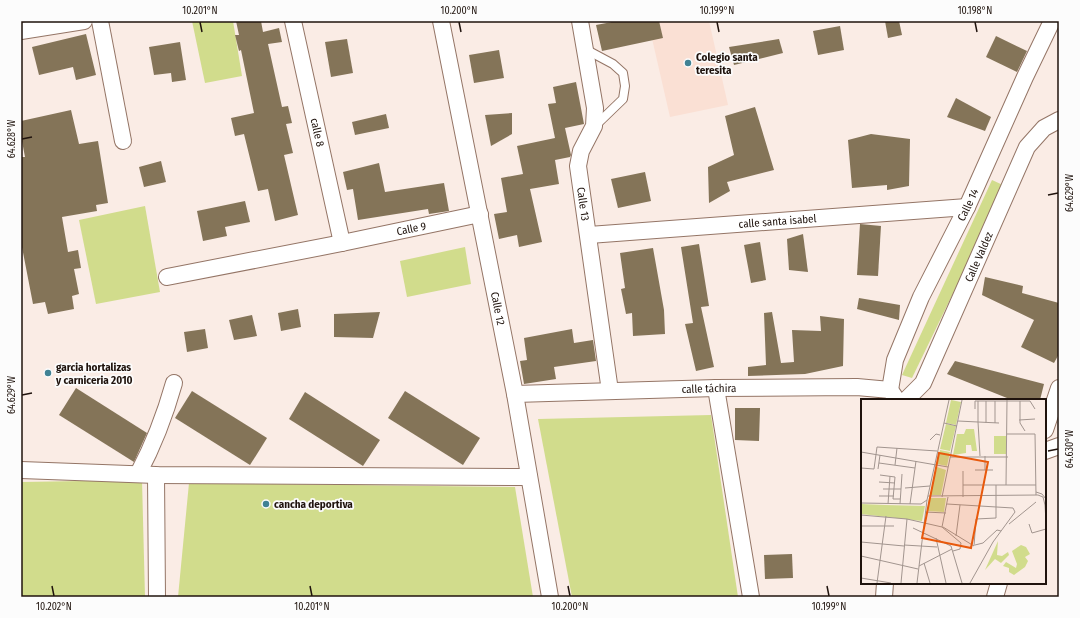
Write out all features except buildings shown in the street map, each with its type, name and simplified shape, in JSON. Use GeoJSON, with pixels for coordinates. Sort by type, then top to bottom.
{"type":"FeatureCollection","features":[{"type":"Feature","properties":{"kind":"street"},"geometry":{"type":"LineString","coordinates":[[21,31],[84,21]]}},
{"type":"Feature","properties":{"kind":"street"},"geometry":{"type":"LineString","coordinates":[[100,21],[123,141]]}},
{"type":"Feature","properties":{"kind":"street","name":"calle 8"},"geometry":{"type":"LineString","coordinates":[[294,21],[342,243]]}},
{"type":"Feature","properties":{"kind":"street","name":"Calle 12"},"geometry":{"type":"LineString","coordinates":[[442,21],[515,394],[550,597]]}},
{"type":"Feature","properties":{"kind":"street","name":"Calle 13"},"geometry":{"type":"LineString","coordinates":[[580,21],[595,108],[594,126],[581,151],[578,166],[610,390]]}},
{"type":"Feature","properties":{"kind":"street","name":"Calle 14"},"geometry":{"type":"LineString","coordinates":[[893,395],[895,360],[921,297],[967,207],[1025,77],[1052,21]]}},
{"type":"Feature","properties":{"kind":"street","name":"Calle Valdez"},"geometry":{"type":"LineString","coordinates":[[907,399],[923,383],[1027,147],[1044,128],[1059,120]]}},
{"type":"Feature","properties":{"kind":"street","name":"calle santa isabel"},"geometry":{"type":"LineString","coordinates":[[589,235],[967,207]]}},
{"type":"Feature","properties":{"kind":"street","name":"Calle 9"},"geometry":{"type":"LineString","coordinates":[[167,277],[480,214]]}},
{"type":"Feature","properties":{"kind":"street"},"geometry":{"type":"LineString","coordinates":[[138,474],[154,444],[174,383]]}},
{"type":"Feature","properties":{"kind":"street","name":"calle táchira"},"geometry":{"type":"LineString","coordinates":[[515,394],[610,390],[857,387],[893,395]]}},
{"type":"Feature","properties":{"kind":"street"},"geometry":{"type":"LineString","coordinates":[[716,388],[751,597]]}},
{"type":"Feature","properties":{"kind":"street"},"geometry":{"type":"LineString","coordinates":[[1046,427],[1059,388]]}},
{"type":"Feature","properties":{"kind":"street"},"geometry":{"type":"LineString","coordinates":[[1046,451],[1059,446]]}},
{"type":"Feature","properties":{"kind":"street"},"geometry":{"type":"LineString","coordinates":[[21,470],[156,475],[530,477]]}},
{"type":"Feature","properties":{"kind":"street"},"geometry":{"type":"LineString","coordinates":[[156,475],[157,597]]}},
{"type":"Feature","properties":{"kind":"street"},"geometry":{"type":"LineString","coordinates":[[884,597],[885,584]]}},
{"type":"Feature","properties":{"kind":"street"},"geometry":{"type":"LineString","coordinates":[[995,597],[999,584]]}},
{"type":"Feature","properties":{"kind":"lane"},"geometry":{"type":"LineString","coordinates":[[585,48],[613,64],[623,73],[625,86],[623,99],[594,126]]}},
{"type":"Feature","properties":{"kind":"shaded area","name":"Colegio santa teresita"},"geometry":{"type":"Polygon","coordinates":[[[648,21],[709,21],[728,105],[670,117],[648,21]]]}},
{"type":"Feature","properties":{"kind":"green space"},"geometry":{"type":"Polygon","coordinates":[[[192,21],[233,21],[242,76],[205,83],[192,21]]]}},
{"type":"Feature","properties":{"kind":"green space"},"geometry":{"type":"Polygon","coordinates":[[[992,180],[1005,186],[912,378],[902,375],[992,180]]]}},
{"type":"Feature","properties":{"kind":"green space"},"geometry":{"type":"Polygon","coordinates":[[[145,206],[160,292],[96,304],[79,220],[145,206]]]}},
{"type":"Feature","properties":{"kind":"green space"},"geometry":{"type":"Polygon","coordinates":[[[465,247],[471,284],[407,297],[400,261],[465,247]]]}},
{"type":"Feature","properties":{"kind":"green space"},"geometry":{"type":"Polygon","coordinates":[[[711,415],[738,597],[572,597],[538,419],[711,415]]]}},
{"type":"Feature","properties":{"kind":"green space"},"geometry":{"type":"Polygon","coordinates":[[[142,480],[145,597],[21,597],[21,482],[142,480]]]}},
{"type":"Feature","properties":{"kind":"green space"},"geometry":{"type":"Polygon","coordinates":[[[189,483],[515,487],[533,597],[178,597],[189,483]]]}},
{"type":"Feature","properties":{"kind":"place","name":"Colegio santa teresita"},"geometry":{"type":"Point","coordinates":[688,63]}},
{"type":"Feature","properties":{"kind":"place","name":"garcia hortalizas y carniceria 2010"},"geometry":{"type":"Point","coordinates":[48,373]}},
{"type":"Feature","properties":{"kind":"place","name":"cancha deportiva"},"geometry":{"type":"Point","coordinates":[266,504]}}]}
